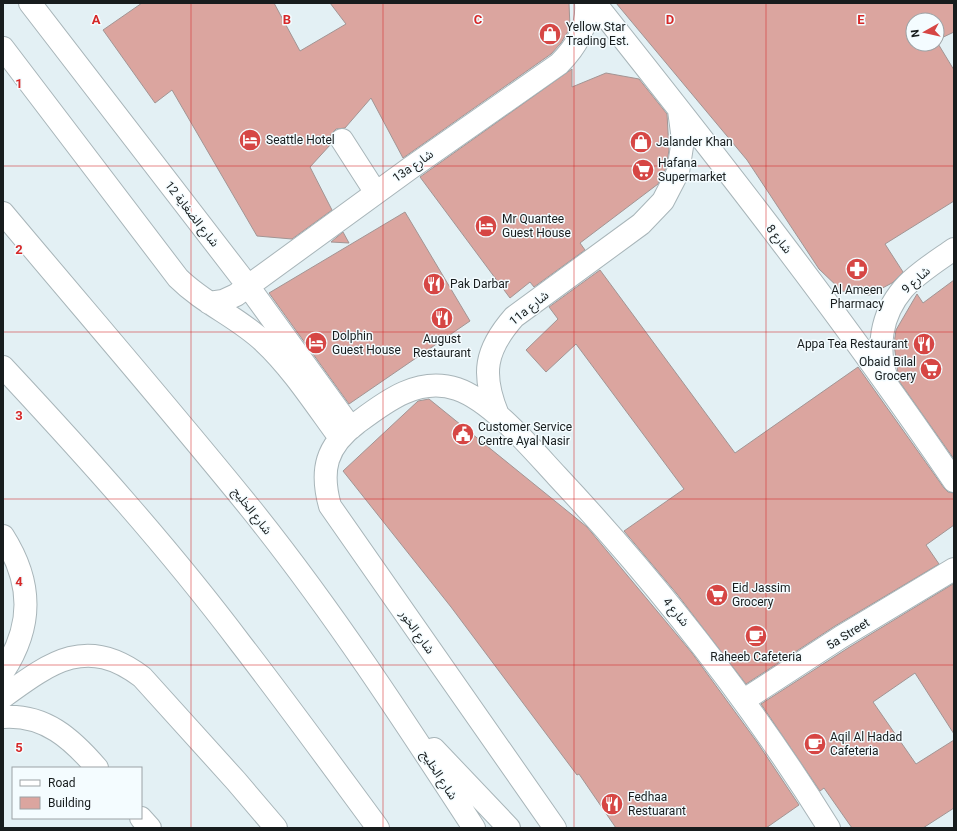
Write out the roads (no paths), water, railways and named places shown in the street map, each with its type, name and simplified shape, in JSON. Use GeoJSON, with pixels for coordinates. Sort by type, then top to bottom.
{"type":"FeatureCollection","features":[{"type":"Feature","properties":{"kind":"street","name":"12 شارع الضغاية"},"geometry":{"type":"LineString","coordinates":[[30,3],[248,286],[345,433]]}},
{"type":"Feature","properties":{"kind":"street","name":"13a شارع"},"geometry":{"type":"LineString","coordinates":[[209,303],[223,301],[248,286],[376,192],[559,64],[574,49],[583,30],[586,3]]}},
{"type":"Feature","properties":{"kind":"street","name":"شارع 8"},"geometry":{"type":"LineString","coordinates":[[595,3],[797,262],[890,388],[954,481]]}},
{"type":"Feature","properties":{"kind":"street"},"geometry":{"type":"LineString","coordinates":[[3,48],[178,278],[193,292],[230,315],[265,342],[345,433],[385,402],[407,391],[430,386],[455,388],[472,396],[498,415]]}},
{"type":"Feature","properties":{"kind":"street","name":"11a شارع"},"geometry":{"type":"LineString","coordinates":[[498,415],[490,395],[487,374],[491,353],[500,334],[514,317],[641,224],[663,201],[678,172],[683,140],[679,109]]}},
{"type":"Feature","properties":{"kind":"street"},"geometry":{"type":"LineString","coordinates":[[342,140],[376,192]]}},
{"type":"Feature","properties":{"kind":"street","name":"شارع الخليج"},"geometry":{"type":"LineString","coordinates":[[3,213],[252,509],[328,610],[400,714],[474,828]]}},
{"type":"Feature","properties":{"kind":"street","name":"شارع 9"},"geometry":{"type":"LineString","coordinates":[[890,388],[881,363],[881,336],[888,311],[903,289],[954,249]]}},
{"type":"Feature","properties":{"kind":"street"},"geometry":{"type":"LineString","coordinates":[[3,367],[62,430],[181,568],[241,643],[378,828]]}},
{"type":"Feature","properties":{"kind":"street","name":"شارع 4"},"geometry":{"type":"LineString","coordinates":[[498,415],[590,510],[640,567],[683,620],[744,700],[780,752],[829,828]]}},
{"type":"Feature","properties":{"kind":"street","name":"شارع الخور"},"geometry":{"type":"LineString","coordinates":[[345,433],[326,463],[324,485],[330,506],[341,525],[555,828]]}},
{"type":"Feature","properties":{"kind":"street"},"geometry":{"type":"LineString","coordinates":[[3,536],[14,554],[22,573],[26,594],[24,624],[15,653],[3,672]]}},
{"type":"Feature","properties":{"kind":"street","name":"5a Street"},"geometry":{"type":"LineString","coordinates":[[744,700],[841,638],[954,569]]}},
{"type":"Feature","properties":{"kind":"street"},"geometry":{"type":"LineString","coordinates":[[3,697],[46,667],[72,656],[100,656],[127,666],[142,677],[236,781],[276,828]]}},
{"type":"Feature","properties":{"kind":"street"},"geometry":{"type":"LineString","coordinates":[[400,714],[508,828]]}},
{"type":"Feature","properties":{"kind":"street"},"geometry":{"type":"LineString","coordinates":[[3,716],[33,720],[59,731],[80,749],[96,767]]}},
{"type":"Feature","properties":{"kind":"street"},"geometry":{"type":"LineString","coordinates":[[142,819],[150,828]]}},
{"type":"Feature","properties":{"kind":"place","name":"Yellow Star Trading Est."},"geometry":{"type":"Point","coordinates":[550,34]}},
{"type":"Feature","properties":{"kind":"place","name":"Seattle Hotel"},"geometry":{"type":"Point","coordinates":[250,140]}},
{"type":"Feature","properties":{"kind":"place","name":"Jalander Khan"},"geometry":{"type":"Point","coordinates":[641,142]}},
{"type":"Feature","properties":{"kind":"place","name":"Hafana Supermarket"},"geometry":{"type":"Point","coordinates":[643,170]}},
{"type":"Feature","properties":{"kind":"place","name":"Mr Quantee Guest House"},"geometry":{"type":"Point","coordinates":[486,226]}},
{"type":"Feature","properties":{"kind":"place","name":"Al Ameen Pharmacy"},"geometry":{"type":"Point","coordinates":[857,269]}},
{"type":"Feature","properties":{"kind":"place","name":"Pak Darbar"},"geometry":{"type":"Point","coordinates":[434,284]}},
{"type":"Feature","properties":{"kind":"place","name":"August Restaurant"},"geometry":{"type":"Point","coordinates":[442,318]}},
{"type":"Feature","properties":{"kind":"place","name":"Dolphin Guest House"},"geometry":{"type":"Point","coordinates":[316,343]}},
{"type":"Feature","properties":{"kind":"place","name":"Appa Tea Restaurant"},"geometry":{"type":"Point","coordinates":[924,344]}},
{"type":"Feature","properties":{"kind":"place","name":"Obaid Bilal Grocery"},"geometry":{"type":"Point","coordinates":[931,369]}},
{"type":"Feature","properties":{"kind":"place","name":"Customer Service Centre Ayal Nasir"},"geometry":{"type":"Point","coordinates":[463,434]}},
{"type":"Feature","properties":{"kind":"place","name":"Eid Jassim Grocery"},"geometry":{"type":"Point","coordinates":[717,595]}},
{"type":"Feature","properties":{"kind":"place","name":"Raheeb Cafeteria"},"geometry":{"type":"Point","coordinates":[756,636]}},
{"type":"Feature","properties":{"kind":"place","name":"Aqil Al Hadad Cafeteria"},"geometry":{"type":"Point","coordinates":[815,744]}},
{"type":"Feature","properties":{"kind":"place","name":"Fedhaa Restuarant"},"geometry":{"type":"Point","coordinates":[612,804]}}]}
